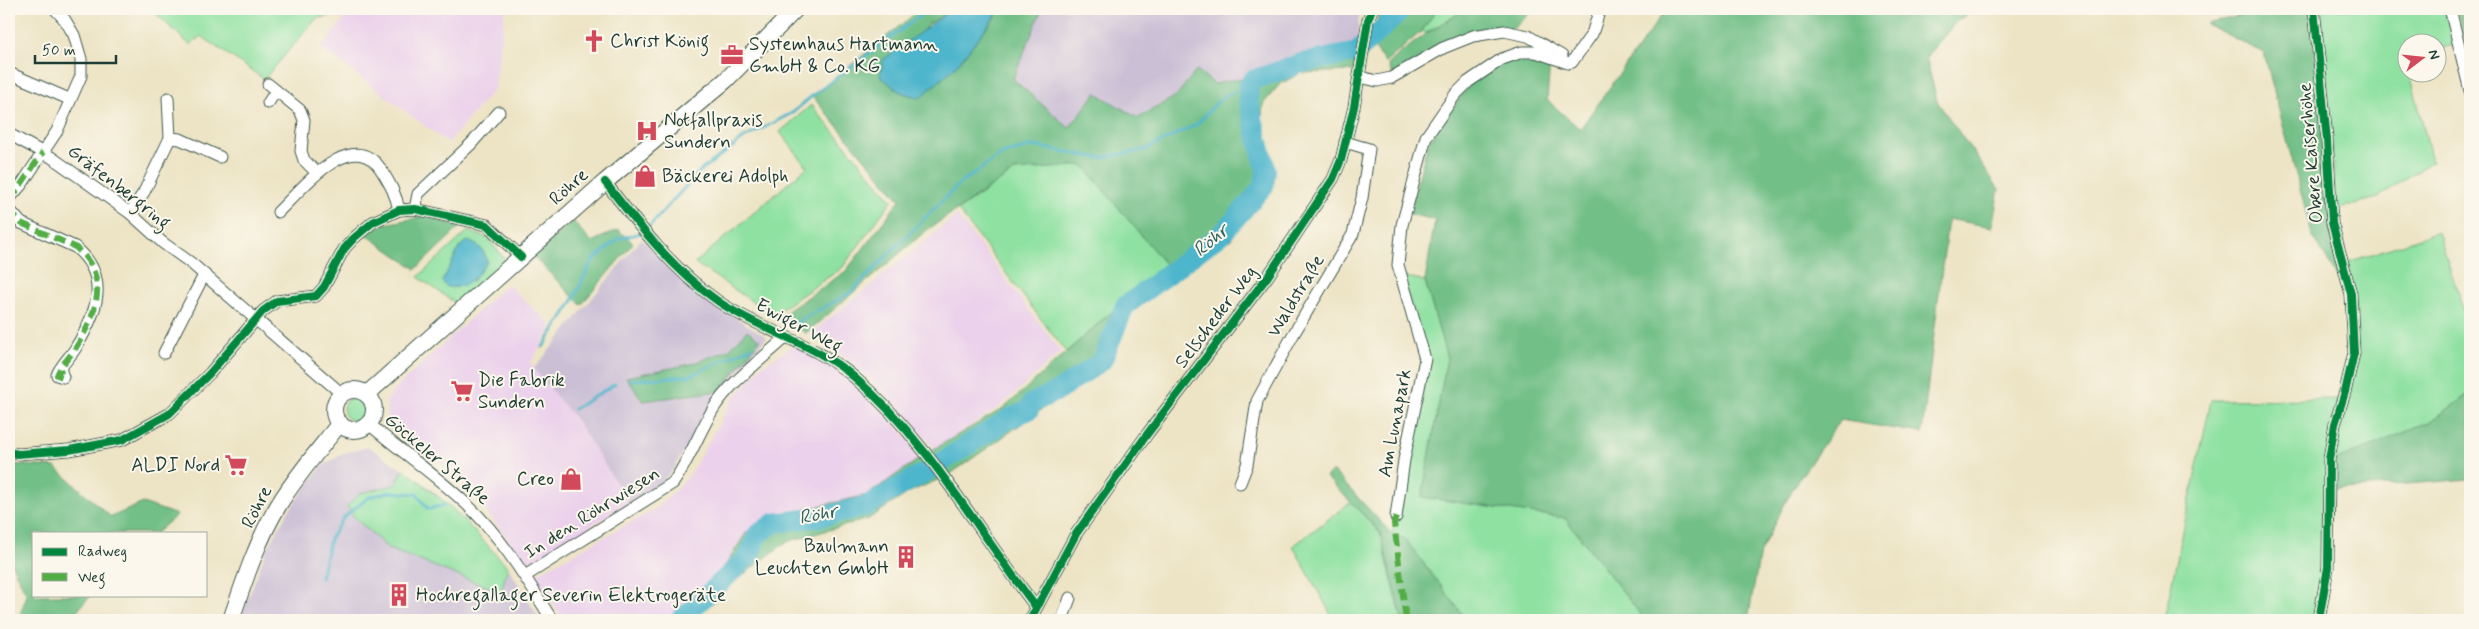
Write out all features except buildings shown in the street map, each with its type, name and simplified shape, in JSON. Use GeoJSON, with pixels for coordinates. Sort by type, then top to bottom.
{"type":"FeatureCollection","features":[{"type":"Feature","properties":{"kind":"main road","name":"Röhre"},"geometry":{"type":"LineString","coordinates":[[367,394],[605,182],[726,80],[796,9]]}},
{"type":"Feature","properties":{"kind":"main road"},"geometry":{"type":"LineString","coordinates":[[357,390],[367,394],[374,406],[368,423],[355,430],[348,429],[340,423],[335,413],[335,407],[342,394],[357,390]]}},
{"type":"Feature","properties":{"kind":"main road","name":"Röhre"},"geometry":{"type":"LineString","coordinates":[[231,620],[245,579],[277,508],[290,486],[340,423]]}},
{"type":"Feature","properties":{"kind":"street"},"geometry":{"type":"LineString","coordinates":[[9,199],[16,192],[63,120],[69,99],[81,76],[81,59],[70,27],[55,9]]}},
{"type":"Feature","properties":{"kind":"street","name":"Selscheder Weg"},"geometry":{"type":"LineString","coordinates":[[1030,620],[1076,534],[1148,434],[1268,276],[1333,179],[1341,160],[1360,77],[1365,36],[1372,9]]}},
{"type":"Feature","properties":{"kind":"street"},"geometry":{"type":"LineString","coordinates":[[1360,77],[1377,82],[1391,78],[1443,48],[1473,36],[1504,32],[1528,36],[1572,62],[1592,34],[1600,9]]}},
{"type":"Feature","properties":{"kind":"street","name":"Obere Kaiserhöhe"},"geometry":{"type":"LineString","coordinates":[[2314,9],[2328,140],[2332,223],[2351,294],[2354,353],[2335,424],[2329,459],[2328,567],[2319,620]]}},
{"type":"Feature","properties":{"kind":"street"},"geometry":{"type":"LineString","coordinates":[[2450,9],[2470,91]]}},
{"type":"Feature","properties":{"kind":"street","name":"Am Lunapark"},"geometry":{"type":"LineString","coordinates":[[1396,517],[1404,460],[1425,359],[1398,265],[1402,225],[1426,138],[1436,121],[1461,88],[1502,59],[1522,52],[1536,52],[1568,63],[1572,62]]}},
{"type":"Feature","properties":{"kind":"street"},"geometry":{"type":"LineString","coordinates":[[9,73],[69,99]]}},
{"type":"Feature","properties":{"kind":"street"},"geometry":{"type":"LineString","coordinates":[[268,103],[272,88],[300,110],[304,120],[302,151],[304,160],[317,173]]}},
{"type":"Feature","properties":{"kind":"street"},"geometry":{"type":"LineString","coordinates":[[130,213],[144,192],[170,138],[168,98]]}},
{"type":"Feature","properties":{"kind":"street"},"geometry":{"type":"LineString","coordinates":[[415,208],[418,194],[471,144],[499,112]]}},
{"type":"Feature","properties":{"kind":"street","name":"Gräfenbergring"},"geometry":{"type":"LineString","coordinates":[[9,134],[43,152],[130,213],[342,394]]}},
{"type":"Feature","properties":{"kind":"street"},"geometry":{"type":"LineString","coordinates":[[170,138],[180,139],[220,157]]}},
{"type":"Feature","properties":{"kind":"street","name":"Waldstraße"},"geometry":{"type":"LineString","coordinates":[[1240,482],[1247,465],[1257,401],[1293,334],[1353,234],[1362,198],[1369,149],[1345,142]]}},
{"type":"Feature","properties":{"kind":"street"},"geometry":{"type":"LineString","coordinates":[[278,212],[317,173],[348,153],[364,154],[379,167],[396,195],[399,210]]}},
{"type":"Feature","properties":{"kind":"street","name":"Ewiger Weg"},"geometry":{"type":"LineString","coordinates":[[605,182],[644,232],[693,280],[719,302],[841,366],[890,411],[927,454],[1002,563],[1036,607]]}},
{"type":"Feature","properties":{"kind":"street"},"geometry":{"type":"LineString","coordinates":[[9,452],[18,454],[69,450],[122,440],[169,414],[210,373],[255,320],[277,301],[316,296],[324,287],[341,255],[354,238],[373,222],[399,210],[415,208],[487,224],[521,257]]}},
{"type":"Feature","properties":{"kind":"street"},"geometry":{"type":"LineString","coordinates":[[9,209],[17,220],[74,247],[82,253],[95,275],[97,293],[94,315],[74,350],[60,369]]}},
{"type":"Feature","properties":{"kind":"street"},"geometry":{"type":"LineString","coordinates":[[164,353],[204,275]]}},
{"type":"Feature","properties":{"kind":"street","name":"In den Röhrwiesen"},"geometry":{"type":"LineString","coordinates":[[524,576],[673,483],[684,467],[713,411],[728,391],[786,337]]}},
{"type":"Feature","properties":{"kind":"street","name":"Göckeler Straße"},"geometry":{"type":"LineString","coordinates":[[368,423],[463,500],[502,543],[552,620]]}},
{"type":"Feature","properties":{"kind":"street"},"geometry":{"type":"LineString","coordinates":[[1062,620],[1070,598]]}},
{"type":"Feature","properties":{"kind":"shaded area"},"geometry":{"type":"Polygon","coordinates":[[[352,9],[505,9],[495,88],[448,143],[321,48],[352,9]]]}},
{"type":"Feature","properties":{"kind":"shaded area"},"geometry":{"type":"Polygon","coordinates":[[[1042,9],[1362,9],[1359,14],[1357,47],[1256,75],[1214,84],[1197,70],[1176,96],[1138,118],[1096,94],[1069,128],[1013,79],[1042,9]]]}},
{"type":"Feature","properties":{"kind":"shaded area"},"geometry":{"type":"Polygon","coordinates":[[[957,215],[1061,352],[1002,405],[935,449],[892,401],[850,360],[809,335],[957,215]]]}},
{"type":"Feature","properties":{"kind":"shaded area"},"geometry":{"type":"Polygon","coordinates":[[[641,239],[709,301],[767,337],[710,406],[674,468],[661,483],[629,503],[577,421],[534,369],[641,239]]]}},
{"type":"Feature","properties":{"kind":"shaded area"},"geometry":{"type":"Polygon","coordinates":[[[507,284],[552,326],[531,363],[577,421],[629,503],[527,565],[469,489],[437,459],[389,423],[386,402],[394,390],[507,284]]]}},
{"type":"Feature","properties":{"kind":"shaded area"},"geometry":{"type":"Polygon","coordinates":[[[796,344],[843,371],[886,414],[923,457],[867,496],[772,517],[746,533],[709,591],[667,620],[563,620],[535,575],[657,508],[689,476],[735,396],[763,365],[796,344]]]}},
{"type":"Feature","properties":{"kind":"shaded area"},"geometry":{"type":"Polygon","coordinates":[[[369,447],[427,486],[452,508],[508,567],[540,620],[240,620],[266,551],[290,509],[322,466],[345,453],[369,447]]]}},
{"type":"Feature","properties":{"kind":"green space"},"geometry":{"type":"Polygon","coordinates":[[[151,9],[328,9],[331,16],[317,18],[264,79],[201,36],[190,45],[151,9]]]}},
{"type":"Feature","properties":{"kind":"green space"},"geometry":{"type":"Polygon","coordinates":[[[921,9],[952,9],[929,24],[880,76],[900,92],[920,98],[957,65],[996,16],[995,9],[1042,9],[1013,79],[1069,128],[1096,93],[1138,118],[1176,96],[1197,70],[1214,84],[1256,75],[1357,47],[1353,71],[1301,73],[1280,84],[1263,104],[1261,134],[1262,181],[1230,241],[1222,239],[1131,309],[1108,363],[949,475],[910,492],[868,519],[786,542],[726,588],[692,620],[667,620],[709,591],[746,533],[772,517],[867,495],[932,450],[1004,408],[1165,264],[1083,165],[1014,171],[927,230],[806,333],[779,317],[846,271],[900,200],[812,96],[921,9]]]}},
{"type":"Feature","properties":{"kind":"green space"},"geometry":{"type":"Polygon","coordinates":[[[1380,9],[1437,9],[1422,31],[1385,63],[1374,47],[1380,9]]]}},
{"type":"Feature","properties":{"kind":"green space"},"geometry":{"type":"Polygon","coordinates":[[[1437,9],[1466,9],[1426,33],[1422,31],[1437,9]]]}},
{"type":"Feature","properties":{"kind":"green space"},"geometry":{"type":"Polygon","coordinates":[[[1466,9],[1534,9],[1514,28],[1471,34],[1392,75],[1388,65],[1399,54],[1426,34],[1466,9]]]}},
{"type":"Feature","properties":{"kind":"green space"},"geometry":{"type":"Polygon","coordinates":[[[1666,9],[1974,9],[1956,22],[1926,57],[1937,101],[1999,189],[1992,227],[1948,219],[1922,433],[1840,420],[1793,488],[1760,552],[1748,620],[1645,620],[1565,518],[1422,497],[1447,358],[1425,281],[1435,220],[1409,214],[1428,143],[1470,83],[1507,61],[1533,57],[1550,62],[1547,100],[1580,129],[1666,9]]]}},
{"type":"Feature","properties":{"kind":"green space"},"geometry":{"type":"Polygon","coordinates":[[[2268,9],[2312,9],[2323,125],[2346,291],[2312,235],[2264,53],[2206,24],[2268,9]]]}},
{"type":"Feature","properties":{"kind":"green space"},"geometry":{"type":"Polygon","coordinates":[[[2321,9],[2445,9],[2455,45],[2446,47],[2446,32],[2396,32],[2396,82],[2412,82],[2432,161],[2377,198],[2336,209],[2321,9]]]}},
{"type":"Feature","properties":{"kind":"green space"},"geometry":{"type":"Polygon","coordinates":[[[2457,9],[2470,9],[2470,64],[2457,9]]]}},
{"type":"Feature","properties":{"kind":"green space"},"geometry":{"type":"Polygon","coordinates":[[[811,105],[892,200],[842,268],[772,315],[695,263],[807,167],[780,132],[811,105]]]}},
{"type":"Feature","properties":{"kind":"green space"},"geometry":{"type":"Polygon","coordinates":[[[1083,165],[1166,264],[1066,352],[958,210],[1014,171],[1083,165]]]}},
{"type":"Feature","properties":{"kind":"green space"},"geometry":{"type":"Polygon","coordinates":[[[426,216],[460,227],[416,269],[365,234],[385,224],[426,216]]]}},
{"type":"Feature","properties":{"kind":"green space"},"geometry":{"type":"Polygon","coordinates":[[[573,221],[591,242],[618,230],[633,243],[581,305],[533,256],[573,221]]]}},
{"type":"Feature","properties":{"kind":"green space"},"geometry":{"type":"Polygon","coordinates":[[[468,231],[488,238],[506,261],[458,305],[418,277],[468,231]],[[460,246],[453,261],[472,282],[487,262],[460,246]]]}},
{"type":"Feature","properties":{"kind":"green space"},"geometry":{"type":"Polygon","coordinates":[[[2438,232],[2470,330],[2470,393],[2430,422],[2332,462],[2356,356],[2348,262],[2438,232]]]}},
{"type":"Feature","properties":{"kind":"green space"},"geometry":{"type":"Polygon","coordinates":[[[1402,276],[1425,281],[1447,358],[1422,497],[1565,518],[1645,620],[1467,620],[1405,539],[1392,534],[1428,361],[1402,276]]]}},
{"type":"Feature","properties":{"kind":"green space"},"geometry":{"type":"Polygon","coordinates":[[[747,330],[760,340],[720,391],[643,401],[626,377],[691,364],[729,350],[747,330]]]}},
{"type":"Feature","properties":{"kind":"green space"},"geometry":{"type":"Polygon","coordinates":[[[2470,393],[2470,479],[2332,490],[2332,462],[2430,422],[2470,393]]]}},
{"type":"Feature","properties":{"kind":"green space"},"geometry":{"type":"Polygon","coordinates":[[[355,397],[360,398],[366,404],[366,414],[360,420],[355,421],[350,420],[344,414],[343,409],[344,404],[350,398],[355,397]]]}},
{"type":"Feature","properties":{"kind":"green space"},"geometry":{"type":"Polygon","coordinates":[[[2340,399],[2316,620],[2164,620],[2211,400],[2340,399]]]}},
{"type":"Feature","properties":{"kind":"green space"},"geometry":{"type":"Polygon","coordinates":[[[9,464],[55,467],[111,517],[143,503],[177,515],[157,532],[32,532],[32,596],[90,596],[69,620],[18,620],[27,595],[9,559],[9,464]]]}},
{"type":"Feature","properties":{"kind":"green space"},"geometry":{"type":"Polygon","coordinates":[[[404,469],[452,508],[508,567],[501,592],[389,549],[354,517],[347,506],[360,493],[395,485],[404,469]]]}},
{"type":"Feature","properties":{"kind":"green space"},"geometry":{"type":"Polygon","coordinates":[[[1333,471],[1392,534],[1405,539],[1467,620],[1403,620],[1380,532],[1326,477],[1333,471]]]}},
{"type":"Feature","properties":{"kind":"green space"},"geometry":{"type":"Polygon","coordinates":[[[1351,502],[1380,533],[1402,620],[1334,620],[1293,546],[1351,502]]]}},
{"type":"Feature","properties":{"kind":"water"},"geometry":{"type":"Polygon","coordinates":[[[952,9],[995,9],[996,15],[957,65],[920,98],[900,92],[880,76],[883,60],[952,9]]]}},
{"type":"Feature","properties":{"kind":"water"},"geometry":{"type":"Polygon","coordinates":[[[468,241],[481,248],[487,262],[475,277],[466,284],[447,287],[442,282],[460,246],[468,241]]]}},
{"type":"Feature","properties":{"kind":"waterway"},"geometry":{"type":"LineString","coordinates":[[543,347],[572,302],[592,261],[618,239],[644,232],[699,172],[744,138],[792,113],[929,9]]}},
{"type":"Feature","properties":{"kind":"waterway","name":"Röhr"},"geometry":{"type":"LineString","coordinates":[[943,461],[1008,419],[1029,410],[1032,403],[1058,391],[1102,361],[1125,306],[1223,233],[1264,186],[1266,170],[1249,103],[1248,86],[1253,80],[1302,63],[1357,52],[1403,9]]}},
{"type":"Feature","properties":{"kind":"waterway"},"geometry":{"type":"LineString","coordinates":[[790,326],[850,293],[959,184],[1002,154],[1033,146],[1100,158],[1145,150],[1197,124],[1221,98],[1248,86]]}},
{"type":"Feature","properties":{"kind":"waterway"},"geometry":{"type":"LineString","coordinates":[[631,380],[689,376],[752,347]]}},
{"type":"Feature","properties":{"kind":"waterway"},"geometry":{"type":"LineString","coordinates":[[574,409],[615,384]]}},
{"type":"Feature","properties":{"kind":"waterway","name":"Röhr"},"geometry":{"type":"LineString","coordinates":[[680,620],[749,556],[757,535],[774,523],[821,517],[866,506],[929,470]]}},
{"type":"Feature","properties":{"kind":"waterway"},"geometry":{"type":"LineString","coordinates":[[321,578],[330,539],[344,517],[369,497],[389,492],[417,494],[428,509],[444,505]]}},
{"type":"Feature","properties":{"kind":"marked path"},"geometry":{"type":"LineString","coordinates":[[9,199],[16,192],[43,152]]}},
{"type":"Feature","properties":{"kind":"marked path"},"geometry":{"type":"LineString","coordinates":[[9,209],[21,223],[75,247],[94,271],[97,283],[94,310],[83,336],[75,349],[61,368],[59,371],[57,375],[63,377],[60,369]]}},
{"type":"Feature","properties":{"kind":"marked path"},"geometry":{"type":"LineString","coordinates":[[1396,517],[1394,523],[1406,620]]}},
{"type":"Feature","properties":{"kind":"cycle path"},"geometry":{"type":"LineString","coordinates":[[1030,620],[1076,534],[1148,433],[1268,276],[1333,179],[1341,160],[1354,107],[1368,20],[1372,9]]}},
{"type":"Feature","properties":{"kind":"cycle path"},"geometry":{"type":"LineString","coordinates":[[2314,9],[2327,140],[2332,223],[2351,294],[2354,353],[2335,424],[2329,459],[2328,567],[2319,620]]}},
{"type":"Feature","properties":{"kind":"cycle path"},"geometry":{"type":"LineString","coordinates":[[605,182],[630,215],[672,262],[703,290],[736,312],[805,346],[838,365],[881,402],[906,429],[951,487],[1036,607]]}},
{"type":"Feature","properties":{"kind":"cycle path"},"geometry":{"type":"LineString","coordinates":[[9,452],[18,454],[69,450],[122,440],[169,414],[210,373],[263,311],[277,301],[316,296],[324,287],[344,249],[354,238],[373,222],[399,210],[415,209],[487,225],[521,257]]}},
{"type":"Feature","properties":{"kind":"place","name":"Christ König"},"geometry":{"type":"Point","coordinates":[594,41]}},
{"type":"Feature","properties":{"kind":"place","name":"Systemhaus Hartmann GmbH & Co. KG"},"geometry":{"type":"Point","coordinates":[732,55]}},
{"type":"Feature","properties":{"kind":"place","name":"Notfallpraxis Sundern"},"geometry":{"type":"Point","coordinates":[647,131]}},
{"type":"Feature","properties":{"kind":"place","name":"Bäckerei Adolph"},"geometry":{"type":"Point","coordinates":[645,176]}},
{"type":"Feature","properties":{"kind":"place","name":"Die Fabrik Sundern"},"geometry":{"type":"Point","coordinates":[462,391]}},
{"type":"Feature","properties":{"kind":"place","name":"ALDI Nord"},"geometry":{"type":"Point","coordinates":[236,465]}},
{"type":"Feature","properties":{"kind":"place","name":"Creo"},"geometry":{"type":"Point","coordinates":[571,479]}},
{"type":"Feature","properties":{"kind":"place","name":"Baulmann Leuchten GmbH"},"geometry":{"type":"Point","coordinates":[906,557]}},
{"type":"Feature","properties":{"kind":"place","name":"Hochregallager Severin Elektrogeräte"},"geometry":{"type":"Point","coordinates":[399,595]}}]}
